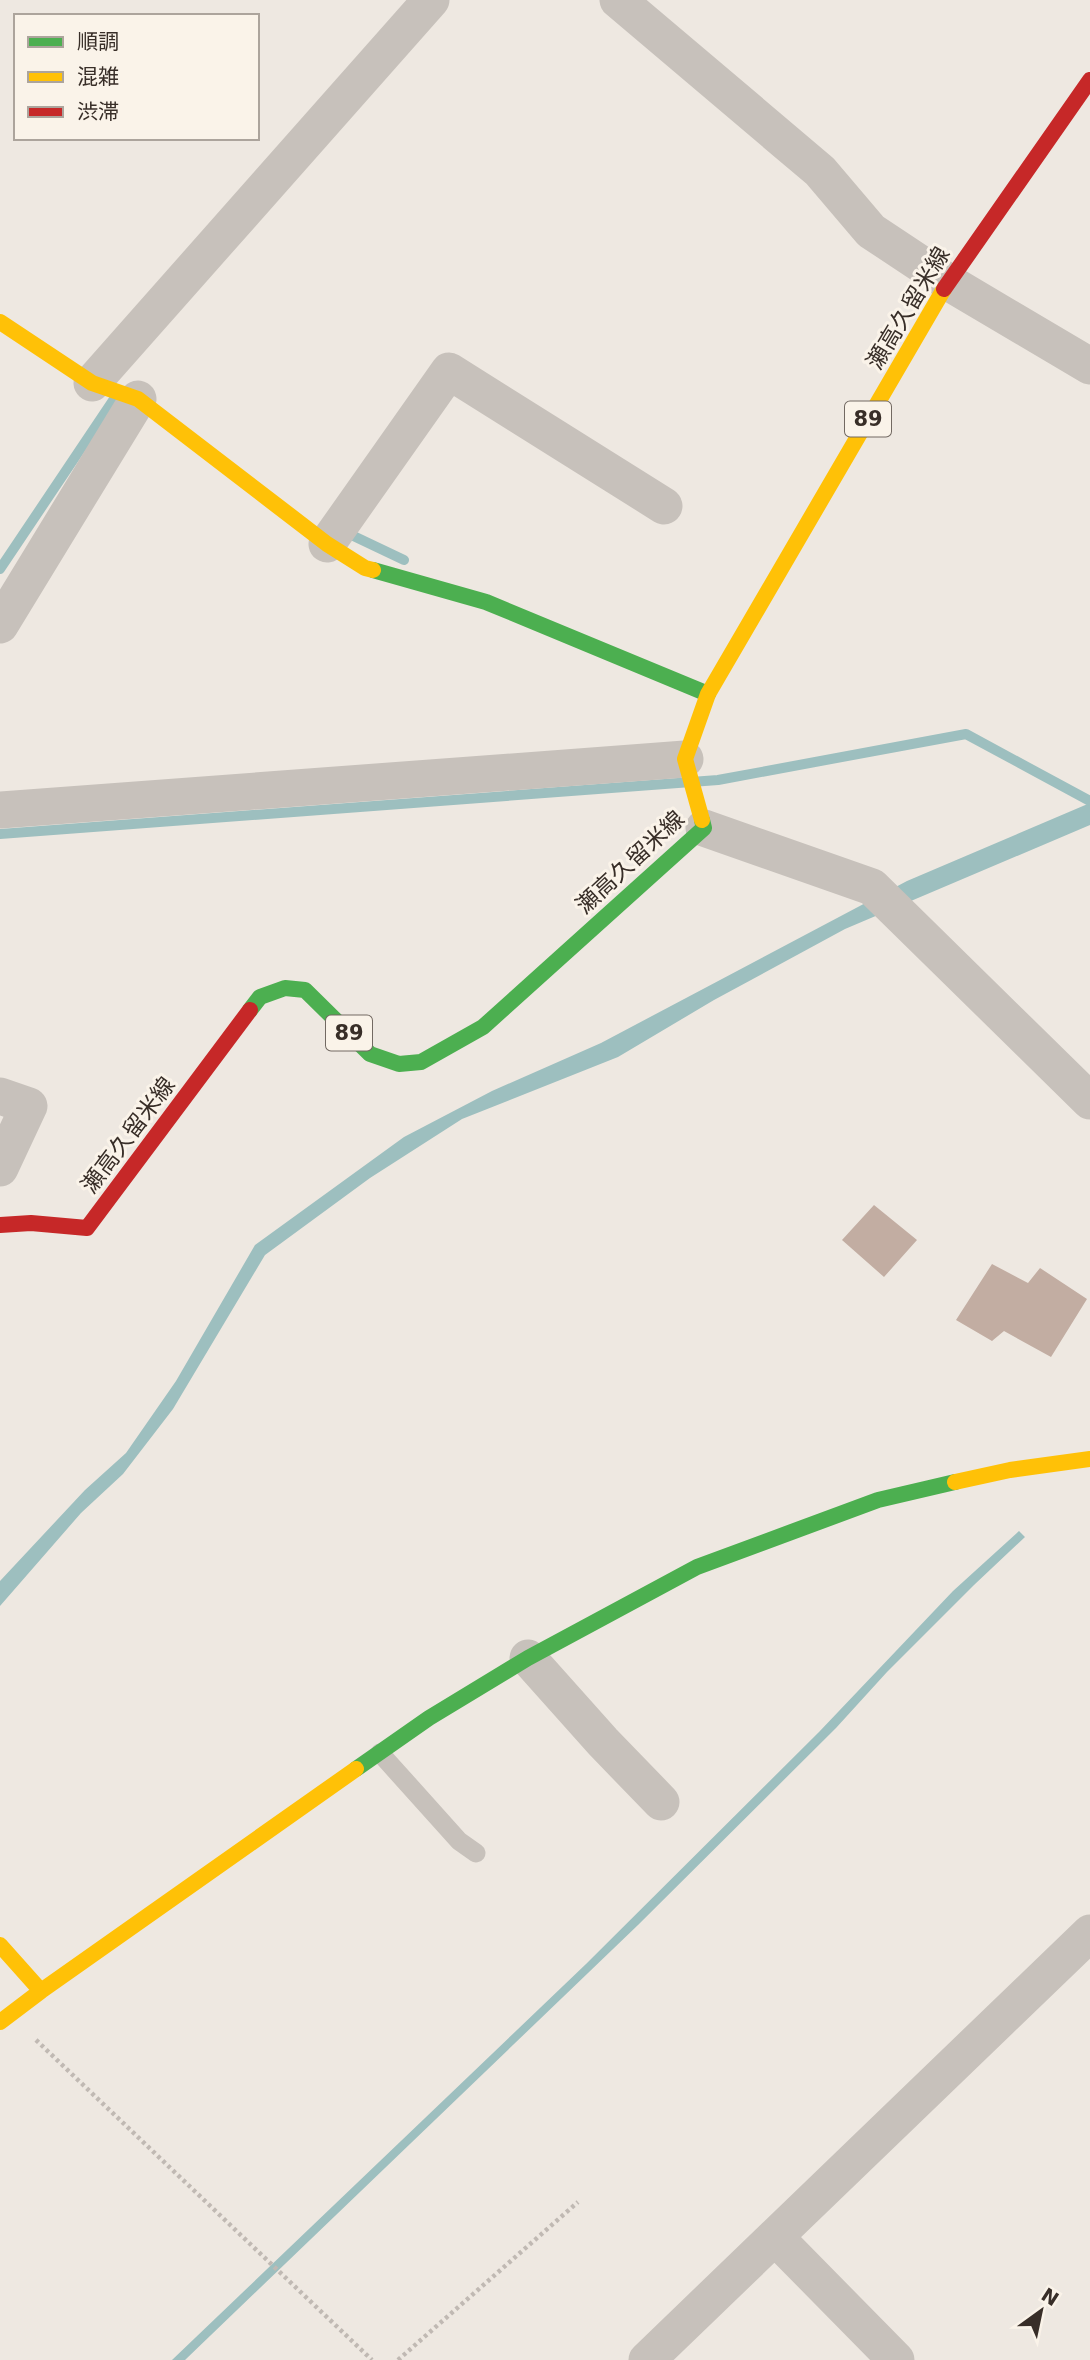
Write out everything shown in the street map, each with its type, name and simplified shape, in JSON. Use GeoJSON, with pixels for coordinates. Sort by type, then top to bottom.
{"type":"FeatureCollection","features":[{"type":"Feature","properties":{"kind":"street"},"geometry":{"type":"LineString","coordinates":[[92,383],[431,0]]}},
{"type":"Feature","properties":{"kind":"street"},"geometry":{"type":"LineString","coordinates":[[618,0],[820,171],[871,231],[948,282],[1090,366]]}},
{"type":"Feature","properties":{"kind":"street","name":"瀬高久留米線"},"geometry":{"type":"LineString","coordinates":[[0,1225],[31,1223],[87,1227],[260,997],[285,988],[305,990],[370,1054],[399,1064],[421,1062],[484,1027],[700,813],[688,768],[708,694],[948,282],[1090,79]]}},
{"type":"Feature","properties":{"kind":"street"},"geometry":{"type":"LineString","coordinates":[[0,322],[92,383],[138,399],[327,544],[365,568],[486,602],[708,694]]}},
{"type":"Feature","properties":{"kind":"street"},"geometry":{"type":"LineString","coordinates":[[327,544],[449,371],[664,506]]}},
{"type":"Feature","properties":{"kind":"street"},"geometry":{"type":"LineString","coordinates":[[0,625],[138,399]]}},
{"type":"Feature","properties":{"kind":"street"},"geometry":{"type":"LineString","coordinates":[[0,810],[688,768]]}},
{"type":"Feature","properties":{"kind":"street"},"geometry":{"type":"LineString","coordinates":[[700,813],[872,887],[1087,1092]]}},
{"type":"Feature","properties":{"kind":"street"},"geometry":{"type":"LineString","coordinates":[[0,1096],[29,1107],[0,1168]]}},
{"type":"Feature","properties":{"kind":"street"},"geometry":{"type":"LineString","coordinates":[[5,2019],[429,1718],[528,1658],[697,1567],[878,1500],[1010,1469],[1090,1459]]}},
{"type":"Feature","properties":{"kind":"street"},"geometry":{"type":"LineString","coordinates":[[528,1658],[661,1802]]}},
{"type":"Feature","properties":{"kind":"street"},"geometry":{"type":"LineString","coordinates":[[657,2357],[775,2237],[1090,1933]]}},
{"type":"Feature","properties":{"kind":"street"},"geometry":{"type":"LineString","coordinates":[[0,1945],[41,1991]]}},
{"type":"Feature","properties":{"kind":"street"},"geometry":{"type":"LineString","coordinates":[[775,2237],[896,2360]]}},
{"type":"Feature","properties":{"kind":"lane"},"geometry":{"type":"LineString","coordinates":[[380,1753],[459,1841],[476,1853]]}},
{"type":"Feature","properties":{"kind":"path"},"geometry":{"type":"LineString","coordinates":[[5,2019],[372,2360]]}},
{"type":"Feature","properties":{"kind":"path"},"geometry":{"type":"LineString","coordinates":[[398,2360],[578,2202]]}},
{"type":"Feature","properties":{"kind":"water"},"geometry":{"type":"Polygon","coordinates":[[[1090,803],[1090,825],[845,929],[714,1000],[618,1057],[462,1119],[370,1178],[265,1255],[173,1409],[123,1474],[81,1513],[0,1606],[0,1581],[85,1490],[126,1453],[176,1381],[255,1245],[404,1137],[492,1091],[601,1043],[907,881],[1090,803]]]}},
{"type":"Feature","properties":{"kind":"water"},"geometry":{"type":"Polygon","coordinates":[[[1019,1531],[1025,1537],[887,1672],[836,1728],[638,1925],[185,2360],[172,2360],[586,1964],[819,1732],[953,1591],[1019,1531]]]}},
{"type":"Feature","properties":{"kind":"building"},"geometry":{"type":"Polygon","coordinates":[[[874,1205],[917,1240],[884,1277],[842,1240],[874,1205]]]}},
{"type":"Feature","properties":{"kind":"building"},"geometry":{"type":"Polygon","coordinates":[[[992,1264],[1028,1283],[1040,1268],[1087,1299],[1051,1357],[1004,1331],[992,1341],[956,1320],[992,1264]]]}},
{"type":"Feature","properties":{"kind":"waterway"},"geometry":{"type":"LineString","coordinates":[[0,569],[114,399]]}},
{"type":"Feature","properties":{"kind":"waterway"},"geometry":{"type":"LineString","coordinates":[[343,531],[404,560]]}},
{"type":"Feature","properties":{"kind":"waterway"},"geometry":{"type":"LineString","coordinates":[[0,834],[718,780],[966,734],[1090,801]]}},
{"type":"Feature","properties":{"kind":"traffic: fast"},"geometry":{"type":"LineString","coordinates":[[373,570],[486,602],[708,694]]}},
{"type":"Feature","properties":{"kind":"traffic: fast"},"geometry":{"type":"LineString","coordinates":[[250,1010],[260,997],[285,988],[305,990],[370,1054],[399,1064],[421,1062],[483,1027],[704,828],[702,820]]}},
{"type":"Feature","properties":{"kind":"traffic: fast"},"geometry":{"type":"LineString","coordinates":[[356,1769],[429,1718],[528,1658],[697,1567],[878,1500],[955,1482]]}},
{"type":"Feature","properties":{"kind":"traffic: slow"},"geometry":{"type":"LineString","coordinates":[[702,820],[685,759],[708,694],[944,289]]}},
{"type":"Feature","properties":{"kind":"traffic: slow"},"geometry":{"type":"LineString","coordinates":[[0,322],[92,383],[138,399],[327,544],[365,568],[373,570]]}},
{"type":"Feature","properties":{"kind":"traffic: slow"},"geometry":{"type":"LineString","coordinates":[[955,1482],[1010,1470],[1090,1459]]}},
{"type":"Feature","properties":{"kind":"traffic: slow"},"geometry":{"type":"LineString","coordinates":[[41,1991],[356,1769]]}},
{"type":"Feature","properties":{"kind":"traffic: slow"},"geometry":{"type":"LineString","coordinates":[[0,1945],[41,1991],[0,2022]]}},
{"type":"Feature","properties":{"kind":"traffic: jam"},"geometry":{"type":"LineString","coordinates":[[944,289],[1090,80]]}},
{"type":"Feature","properties":{"kind":"traffic: jam"},"geometry":{"type":"LineString","coordinates":[[0,1225],[31,1223],[87,1228],[250,1010]]}}]}
